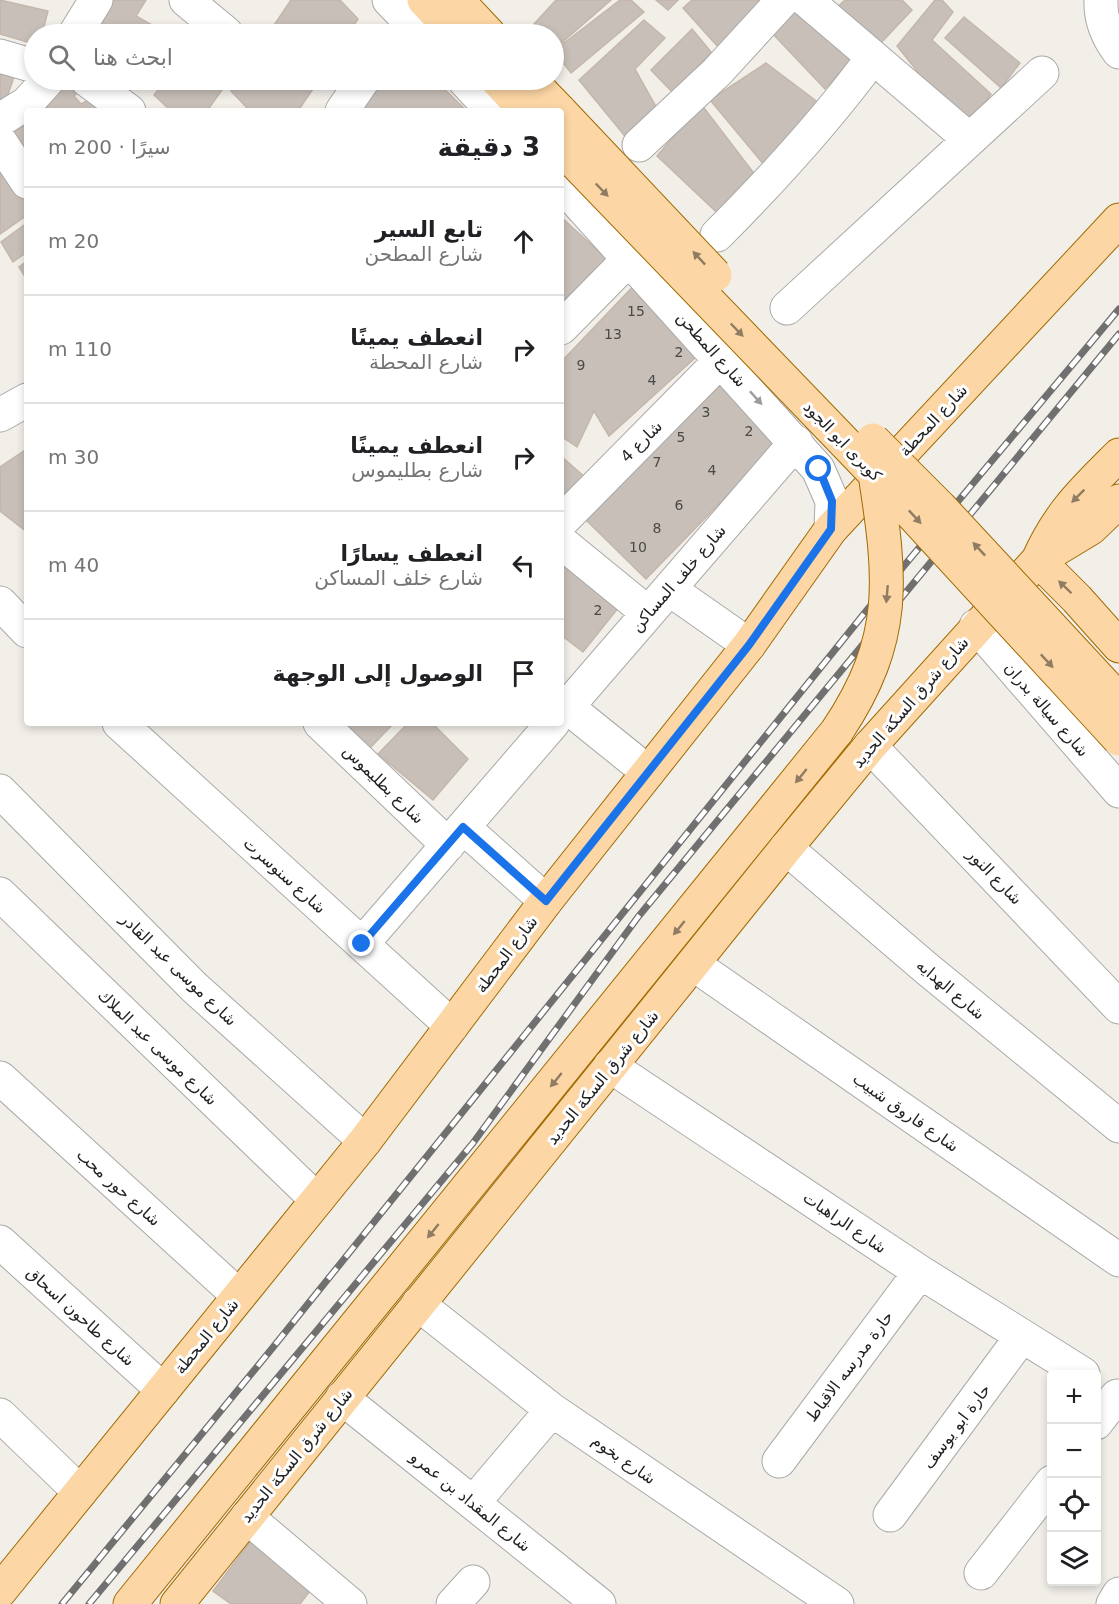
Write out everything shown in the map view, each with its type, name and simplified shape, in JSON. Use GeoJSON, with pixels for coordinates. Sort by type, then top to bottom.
{"type":"FeatureCollection","features":[{"type":"Feature","properties":{"kind":"main road"},"geometry":{"type":"LineString","coordinates":[[457,0],[480,24]]}},
{"type":"Feature","properties":{"kind":"main road"},"geometry":{"type":"LineString","coordinates":[[407,17],[427,24]]}},
{"type":"Feature","properties":{"kind":"main road"},"geometry":{"type":"LineString","coordinates":[[506,90],[523,108]]}},
{"type":"Feature","properties":{"kind":"main road","name":"كوبرى ابو الجود"},"geometry":{"type":"LineString","coordinates":[[540,90],[556,108]]}},
{"type":"Feature","properties":{"kind":"main road","name":"كوبرى ابو الجود"},"geometry":{"type":"LineString","coordinates":[[564,116],[837,404],[940,507],[1119,700]]}},
{"type":"Feature","properties":{"kind":"main road","name":"كوبرى ابو الجود"},"geometry":{"type":"LineString","coordinates":[[564,151],[875,474],[1119,740]]}},
{"type":"Feature","properties":{"kind":"main road","name":"شارع المحطة"},"geometry":{"type":"LineString","coordinates":[[0,1591],[365,1141],[546,901],[749,645],[831,529],[1119,220]]}},
{"type":"Feature","properties":{"kind":"main road"},"geometry":{"type":"LineString","coordinates":[[1038,560],[1052,529],[1071,503],[1119,455]]}},
{"type":"Feature","properties":{"kind":"main road"},"geometry":{"type":"LineString","coordinates":[[129,1604],[837,731],[861,693],[872,667],[882,630],[888,592],[888,554],[875,474]]}},
{"type":"Feature","properties":{"kind":"main road"},"geometry":{"type":"LineString","coordinates":[[1038,560],[1091,528],[1119,501]]}},
{"type":"Feature","properties":{"kind":"main road"},"geometry":{"type":"LineString","coordinates":[[1038,560],[1119,646]]}},
{"type":"Feature","properties":{"kind":"main road","name":"شارع شرق السكة الحديد"},"geometry":{"type":"LineString","coordinates":[[177,1604],[870,746],[1038,560]]}},
{"type":"Feature","properties":{"kind":"street"},"geometry":{"type":"LineString","coordinates":[[186,0],[215,24]]}},
{"type":"Feature","properties":{"kind":"street"},"geometry":{"type":"LineString","coordinates":[[639,145],[717,72],[783,0]]}},
{"type":"Feature","properties":{"kind":"street"},"geometry":{"type":"LineString","coordinates":[[807,0],[969,139]]}},
{"type":"Feature","properties":{"kind":"street"},"geometry":{"type":"LineString","coordinates":[[1101,0],[1102,20],[1110,39],[1119,52]]}},
{"type":"Feature","properties":{"kind":"street"},"geometry":{"type":"LineString","coordinates":[[79,24],[89,1]]}},
{"type":"Feature","properties":{"kind":"street"},"geometry":{"type":"LineString","coordinates":[[0,56],[24,63]]}},
{"type":"Feature","properties":{"kind":"street"},"geometry":{"type":"LineString","coordinates":[[717,236],[786,165],[837,106],[873,57]]}},
{"type":"Feature","properties":{"kind":"street"},"geometry":{"type":"LineString","coordinates":[[787,308],[1042,73]]}},
{"type":"Feature","properties":{"kind":"street"},"geometry":{"type":"LineString","coordinates":[[0,120],[27,103],[39,90]]}},
{"type":"Feature","properties":{"kind":"street"},"geometry":{"type":"LineString","coordinates":[[101,90],[125,108]]}},
{"type":"Feature","properties":{"kind":"street"},"geometry":{"type":"LineString","coordinates":[[344,108],[356,90]]}},
{"type":"Feature","properties":{"kind":"street"},"geometry":{"type":"LineString","coordinates":[[473,90],[490,108]]}},
{"type":"Feature","properties":{"kind":"street"},"geometry":{"type":"LineString","coordinates":[[0,141],[24,177]]}},
{"type":"Feature","properties":{"kind":"street","name":"شارع المطحن"},"geometry":{"type":"LineString","coordinates":[[564,187],[819,469],[832,501],[831,529]]}},
{"type":"Feature","properties":{"kind":"street"},"geometry":{"type":"LineString","coordinates":[[564,325],[629,258]]}},
{"type":"Feature","properties":{"kind":"street","name":"شارع 4"},"geometry":{"type":"LineString","coordinates":[[564,519],[721,360]]}},
{"type":"Feature","properties":{"kind":"street"},"geometry":{"type":"LineString","coordinates":[[0,415],[24,402]]}},
{"type":"Feature","properties":{"kind":"street","name":"شارع خلف المساكن"},"geometry":{"type":"LineString","coordinates":[[564,709],[796,442]]}},
{"type":"Feature","properties":{"kind":"street"},"geometry":{"type":"LineString","coordinates":[[564,544],[659,601],[749,645]]}},
{"type":"Feature","properties":{"kind":"street"},"geometry":{"type":"LineString","coordinates":[[0,603],[24,628]]}},
{"type":"Feature","properties":{"kind":"street","name":"شارع سيالة بدران"},"geometry":{"type":"LineString","coordinates":[[976,626],[1119,791]]}},
{"type":"Feature","properties":{"kind":"street"},"geometry":{"type":"LineString","coordinates":[[564,714],[648,772]]}},
{"type":"Feature","properties":{"kind":"street","name":"شارع سنوسرت"},"geometry":{"type":"LineString","coordinates":[[122,726],[452,1026]]}},
{"type":"Feature","properties":{"kind":"street","name":"شارع بطليموس"},"geometry":{"type":"LineString","coordinates":[[324,726],[455,836],[546,901]]}},
{"type":"Feature","properties":{"kind":"street","name":"شارع خلف المساكن"},"geometry":{"type":"LineString","coordinates":[[362,944],[549,726]]}},
{"type":"Feature","properties":{"kind":"street","name":"شارع النور"},"geometry":{"type":"LineString","coordinates":[[870,746],[1119,1007]]}},
{"type":"Feature","properties":{"kind":"street","name":"شارع موسى عبد القادر"},"geometry":{"type":"LineString","coordinates":[[0,791],[194,987],[365,1141]]}},
{"type":"Feature","properties":{"kind":"street","name":"شارع الهدايه"},"geometry":{"type":"LineString","coordinates":[[786,848],[926,968],[1119,1126]]}},
{"type":"Feature","properties":{"kind":"street","name":"شارع موسى عبد الملاك"},"geometry":{"type":"LineString","coordinates":[[0,894],[317,1200]]}},
{"type":"Feature","properties":{"kind":"street","name":"شارع فاروق شبيب"},"geometry":{"type":"LineString","coordinates":[[693,964],[1119,1260]]}},
{"type":"Feature","properties":{"kind":"street","name":"شارع الراهبات"},"geometry":{"type":"LineString","coordinates":[[610,1066],[920,1272],[1077,1370]]}},
{"type":"Feature","properties":{"kind":"street","name":"شارع حور محب"},"geometry":{"type":"LineString","coordinates":[[0,1078],[238,1296]]}},
{"type":"Feature","properties":{"kind":"street","name":"شارع طاحون اسحاق"},"geometry":{"type":"LineString","coordinates":[[0,1242],[163,1390]]}},
{"type":"Feature","properties":{"kind":"street","name":"حارة مدرسه الاقباط"},"geometry":{"type":"LineString","coordinates":[[779,1461],[920,1272]]}},
{"type":"Feature","properties":{"kind":"street","name":"شارع بخوم"},"geometry":{"type":"LineString","coordinates":[[418,1304],[552,1410],[837,1604]]}},
{"type":"Feature","properties":{"kind":"street","name":"حارة ابو يوسف"},"geometry":{"type":"LineString","coordinates":[[890,1515],[1022,1336]]}},
{"type":"Feature","properties":{"kind":"street"},"geometry":{"type":"LineString","coordinates":[[1101,1413],[1111,1392]]}},
{"type":"Feature","properties":{"kind":"street","name":"شارع المقداد بن عمرو"},"geometry":{"type":"LineString","coordinates":[[342,1398],[599,1604]]}},
{"type":"Feature","properties":{"kind":"street"},"geometry":{"type":"LineString","coordinates":[[473,1503],[552,1410]]}},
{"type":"Feature","properties":{"kind":"street"},"geometry":{"type":"LineString","coordinates":[[0,1415],[80,1492]]}},
{"type":"Feature","properties":{"kind":"street"},"geometry":{"type":"LineString","coordinates":[[981,1573],[1047,1488]]}},
{"type":"Feature","properties":{"kind":"street"},"geometry":{"type":"LineString","coordinates":[[247,1517],[350,1604]]}},
{"type":"Feature","properties":{"kind":"street"},"geometry":{"type":"LineString","coordinates":[[1113,1604],[1119,1594]]}},
{"type":"Feature","properties":{"kind":"building"},"geometry":{"type":"Polygon","coordinates":[[[0,0],[48,11],[45,24],[24,24],[24,41],[0,34],[0,0]]]}},
{"type":"Feature","properties":{"kind":"building"},"geometry":{"type":"Polygon","coordinates":[[[110,0],[146,0],[136,16],[150,24],[96,24],[110,0]]]}},
{"type":"Feature","properties":{"kind":"building"},"geometry":{"type":"Polygon","coordinates":[[[291,0],[340,0],[358,19],[355,24],[275,24],[291,0]]]}},
{"type":"Feature","properties":{"kind":"building"},"geometry":{"type":"Polygon","coordinates":[[[556,0],[611,0],[564,41],[564,24],[534,24],[556,0]]]}},
{"type":"Feature","properties":{"kind":"building"},"geometry":{"type":"Polygon","coordinates":[[[620,0],[631,0],[644,12],[571,73],[564,64],[564,43],[620,0]]]}},
{"type":"Feature","properties":{"kind":"building"},"geometry":{"type":"Polygon","coordinates":[[[656,0],[678,0],[668,10],[656,0]]]}},
{"type":"Feature","properties":{"kind":"building"},"geometry":{"type":"Polygon","coordinates":[[[692,0],[767,0],[719,48],[683,8],[692,0]]]}},
{"type":"Feature","properties":{"kind":"building"},"geometry":{"type":"Polygon","coordinates":[[[845,0],[902,0],[912,10],[879,45],[835,9],[845,0]]]}},
{"type":"Feature","properties":{"kind":"building"},"geometry":{"type":"Polygon","coordinates":[[[935,0],[942,0],[953,12],[932,40],[991,94],[965,131],[897,46],[935,0]]]}},
{"type":"Feature","properties":{"kind":"building"},"geometry":{"type":"Polygon","coordinates":[[[795,6],[854,57],[825,89],[771,32],[795,6]]]}},
{"type":"Feature","properties":{"kind":"building"},"geometry":{"type":"Polygon","coordinates":[[[964,17],[1020,63],[1001,88],[945,38],[964,17]]]}},
{"type":"Feature","properties":{"kind":"building"},"geometry":{"type":"Polygon","coordinates":[[[644,20],[665,38],[635,69],[659,112],[624,135],[579,80],[644,20]]]}},
{"type":"Feature","properties":{"kind":"building"},"geometry":{"type":"Polygon","coordinates":[[[692,29],[711,52],[674,94],[651,70],[692,29]]]}},
{"type":"Feature","properties":{"kind":"building"},"geometry":{"type":"Polygon","coordinates":[[[766,63],[827,109],[770,172],[710,100],[766,63]]]}},
{"type":"Feature","properties":{"kind":"building"},"geometry":{"type":"Polygon","coordinates":[[[0,73],[14,77],[2,112],[0,112],[0,73]]]}},
{"type":"Feature","properties":{"kind":"building"},"geometry":{"type":"Polygon","coordinates":[[[59,90],[80,90],[74,96],[81,104],[100,94],[107,101],[99,108],[48,108],[45,105],[59,90]]]}},
{"type":"Feature","properties":{"kind":"building"},"geometry":{"type":"Polygon","coordinates":[[[158,90],[222,90],[209,108],[168,108],[154,95],[158,90]]]}},
{"type":"Feature","properties":{"kind":"building"},"geometry":{"type":"Polygon","coordinates":[[[312,90],[300,108],[247,108],[231,91],[312,90]]]}},
{"type":"Feature","properties":{"kind":"building"},"geometry":{"type":"Polygon","coordinates":[[[366,90],[445,90],[464,108],[351,108],[366,90]]]}},
{"type":"Feature","properties":{"kind":"building"},"geometry":{"type":"Polygon","coordinates":[[[701,104],[756,176],[727,222],[657,156],[701,104]]]}},
{"type":"Feature","properties":{"kind":"building"},"geometry":{"type":"Polygon","coordinates":[[[24,126],[24,166],[8,136],[24,126]]]}},
{"type":"Feature","properties":{"kind":"building"},"geometry":{"type":"Polygon","coordinates":[[[0,165],[24,191],[24,217],[0,234],[0,165]]]}},
{"type":"Feature","properties":{"kind":"building"},"geometry":{"type":"Polygon","coordinates":[[[564,220],[608,260],[564,299],[564,220]]]}},
{"type":"Feature","properties":{"kind":"building"},"geometry":{"type":"Polygon","coordinates":[[[24,225],[24,254],[13,262],[1,242],[24,225]]]}},
{"type":"Feature","properties":{"kind":"building"},"geometry":{"type":"Polygon","coordinates":[[[24,263],[24,275],[19,267],[24,263]]]}},
{"type":"Feature","properties":{"kind":"building"},"geometry":{"type":"Polygon","coordinates":[[[641,278],[706,348],[609,436],[594,411],[577,447],[564,438],[564,359],[641,278]]]}},
{"type":"Feature","properties":{"kind":"building"},"geometry":{"type":"Polygon","coordinates":[[[726,370],[786,435],[646,579],[586,520],[726,370]]]}},
{"type":"Feature","properties":{"kind":"building"},"geometry":{"type":"Polygon","coordinates":[[[24,451],[24,530],[0,511],[0,467],[24,451]]]}},
{"type":"Feature","properties":{"kind":"building"},"geometry":{"type":"Polygon","coordinates":[[[564,459],[587,479],[564,502],[564,459]]]}},
{"type":"Feature","properties":{"kind":"building"},"geometry":{"type":"Polygon","coordinates":[[[564,567],[619,607],[583,652],[564,637],[564,567]]]}},
{"type":"Feature","properties":{"kind":"building"},"geometry":{"type":"Polygon","coordinates":[[[345,726],[391,726],[370,748],[345,726]]]}},
{"type":"Feature","properties":{"kind":"building"},"geometry":{"type":"Polygon","coordinates":[[[405,726],[435,726],[468,759],[433,800],[378,754],[405,726]]]}},
{"type":"Feature","properties":{"kind":"building"},"geometry":{"type":"Polygon","coordinates":[[[252,1539],[313,1587],[300,1604],[231,1604],[213,1591],[252,1539]]]}},
{"type":"Feature","properties":{"kind":"railway"},"geometry":{"type":"LineString","coordinates":[[62,1604],[270,1351],[867,610],[1119,309]]}},
{"type":"Feature","properties":{"kind":"railway"},"geometry":{"type":"LineString","coordinates":[[89,1604],[473,1143],[638,917],[1119,334]]}},
{"type":"Feature","properties":{"kind":"route"},"geometry":{"type":"LineString","coordinates":[[362,944],[463,827],[546,901],[749,645],[831,529],[832,501],[819,469]]}}]}
